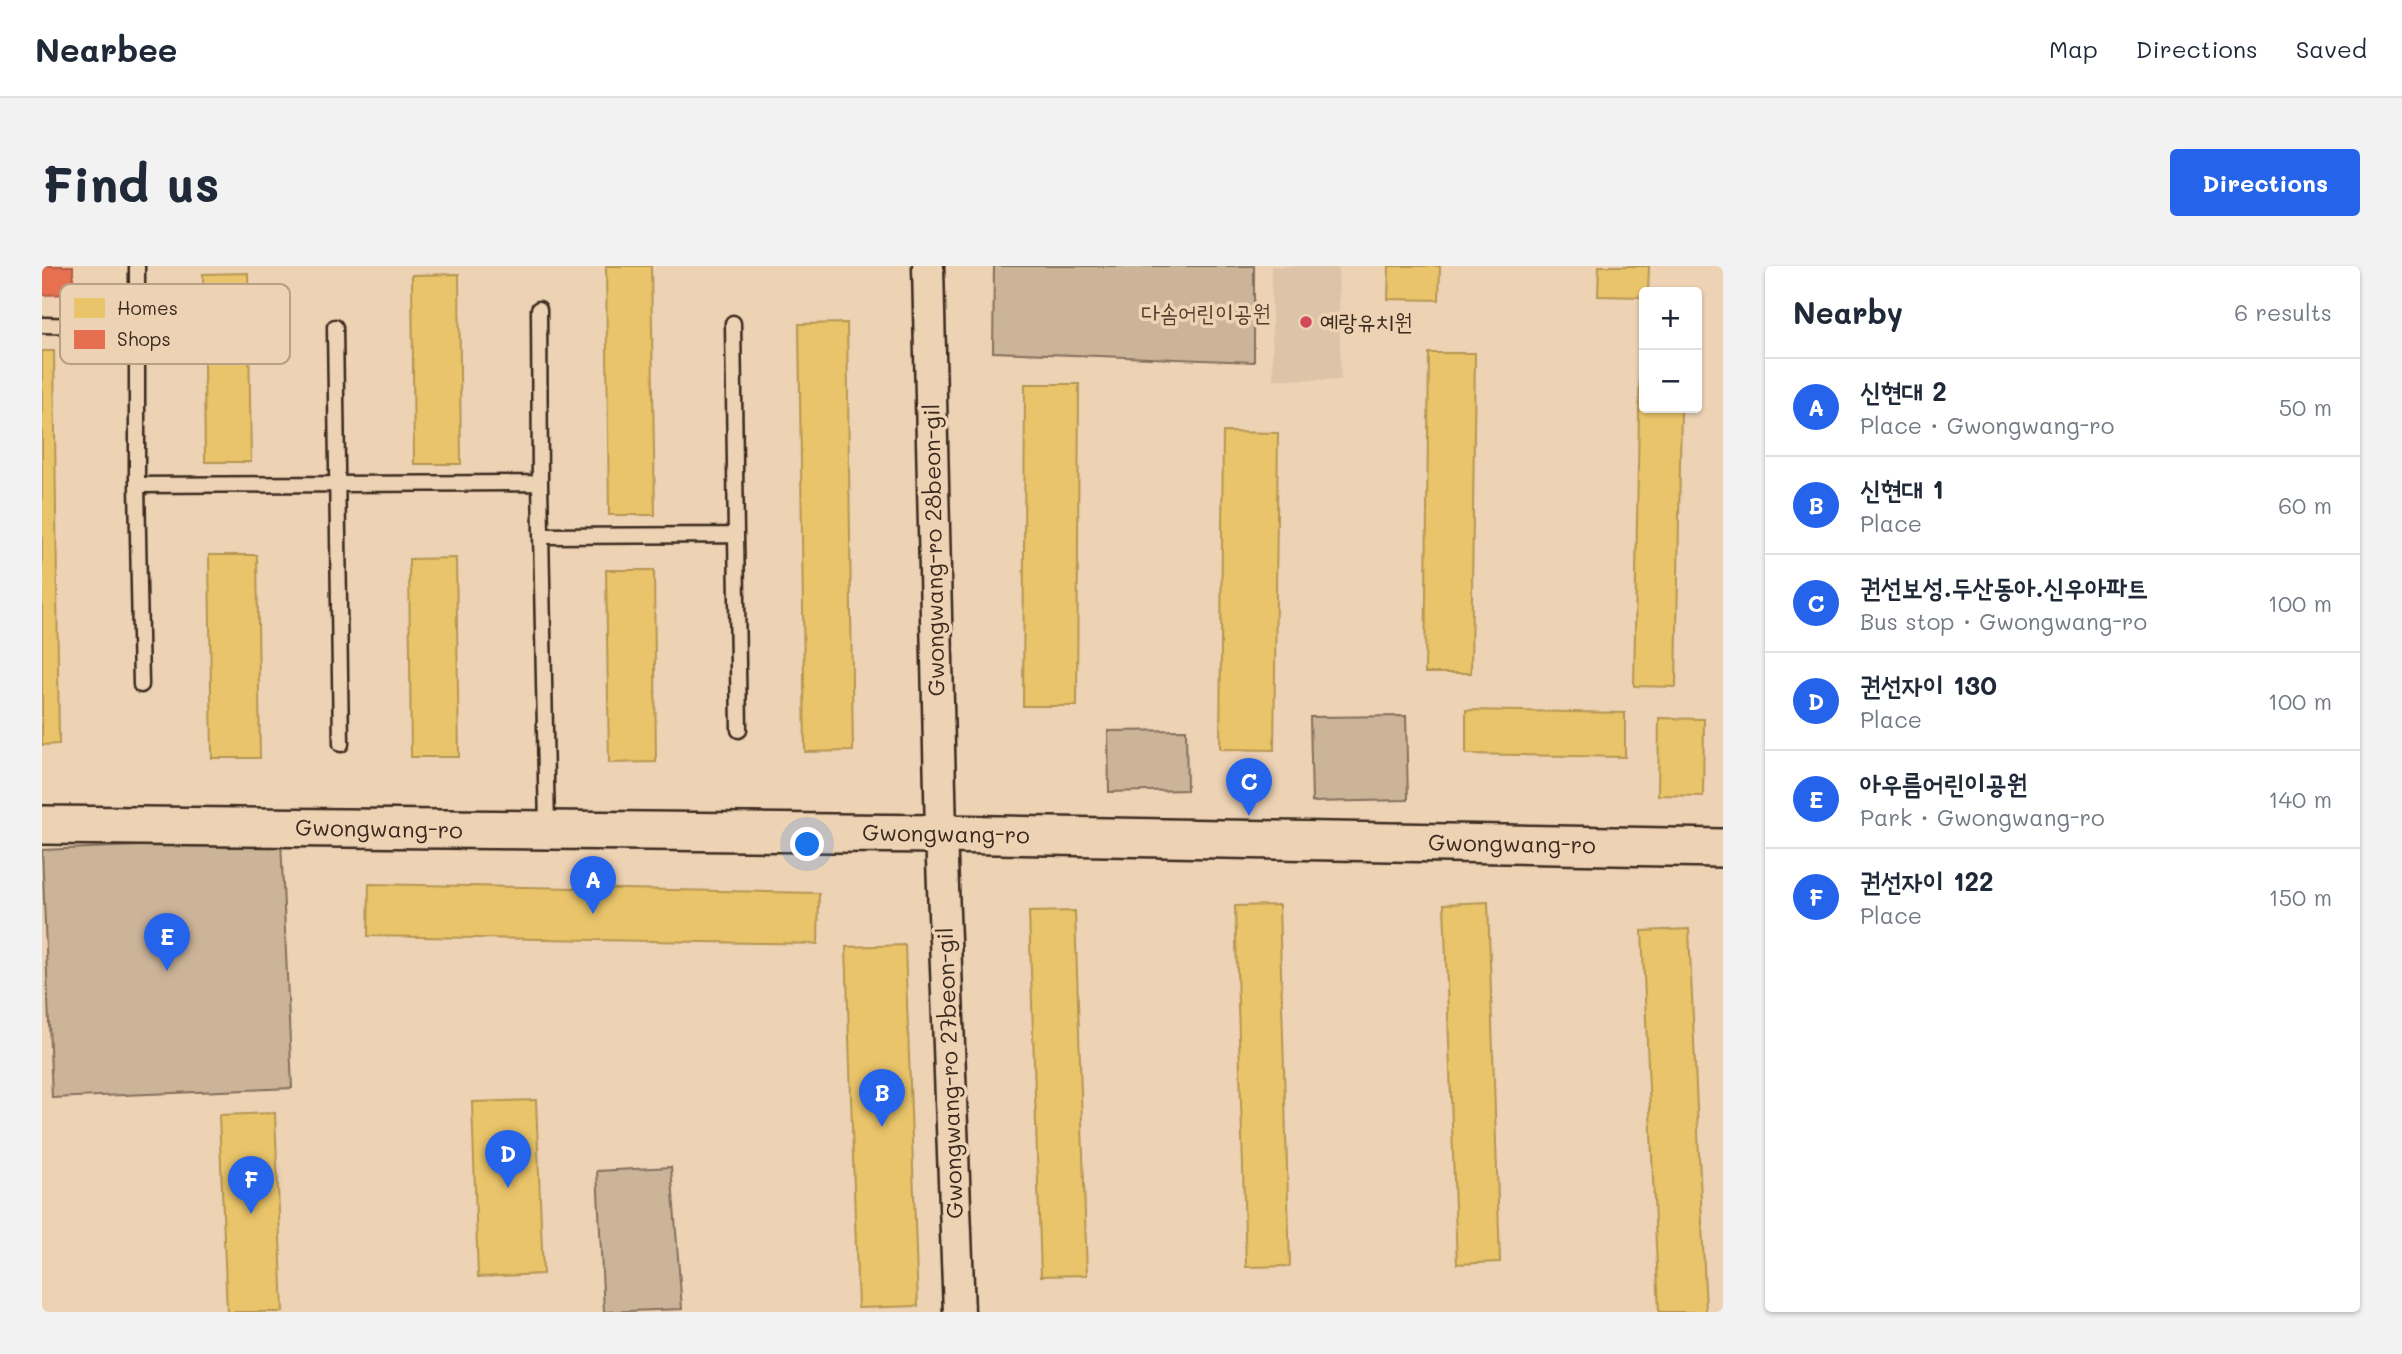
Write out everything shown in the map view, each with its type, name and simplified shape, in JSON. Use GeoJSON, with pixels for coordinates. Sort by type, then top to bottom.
{"type":"FeatureCollection","features":[{"type":"Feature","properties":{"kind":"street","name":"Gwongwang-ro 28beon-gil"},"geometry":{"type":"LineString","coordinates":[[928,266],[941,834]]}},
{"type":"Feature","properties":{"kind":"street","name":"Gwongwang-ro"},"geometry":{"type":"LineString","coordinates":[[42,825],[941,834],[1723,848]]}},
{"type":"Feature","properties":{"kind":"street","name":"Gwongwang-ro 27beon-gil"},"geometry":{"type":"LineString","coordinates":[[941,834],[959,1312]]}},
{"type":"Feature","properties":{"kind":"lane"},"geometry":{"type":"LineString","coordinates":[[136,266],[136,284]]}},
{"type":"Feature","properties":{"kind":"lane"},"geometry":{"type":"LineString","coordinates":[[539,309],[547,830]]}},
{"type":"Feature","properties":{"kind":"lane"},"geometry":{"type":"LineString","coordinates":[[733,323],[739,730]]}},
{"type":"Feature","properties":{"kind":"lane"},"geometry":{"type":"LineString","coordinates":[[42,325],[60,325]]}},
{"type":"Feature","properties":{"kind":"lane"},"geometry":{"type":"LineString","coordinates":[[335,327],[341,744]]}},
{"type":"Feature","properties":{"kind":"lane"},"geometry":{"type":"LineString","coordinates":[[136,364],[141,685]]}},
{"type":"Feature","properties":{"kind":"lane"},"geometry":{"type":"LineString","coordinates":[[137,485],[540,483]]}},
{"type":"Feature","properties":{"kind":"lane"},"geometry":{"type":"LineString","coordinates":[[541,536],[736,535]]}},
{"type":"Feature","properties":{"kind":"shaded area","name":"예랑유치원"},"geometry":{"type":"Polygon","coordinates":[[[1271,266],[1338,266],[1341,380],[1273,379],[1271,266]]]}},
{"type":"Feature","properties":{"kind":"green space","name":"다솜어린이공원"},"geometry":{"type":"Polygon","coordinates":[[[994,266],[1254,266],[1254,362],[993,352],[994,266]]]}},
{"type":"Feature","properties":{"kind":"green space"},"geometry":{"type":"Polygon","coordinates":[[[1406,716],[1408,800],[1312,802],[1310,717],[1406,716]]]}},
{"type":"Feature","properties":{"kind":"green space"},"geometry":{"type":"Polygon","coordinates":[[[1186,730],[1187,790],[1109,792],[1108,731],[1186,730]]]}},
{"type":"Feature","properties":{"kind":"green space"},"geometry":{"type":"Polygon","coordinates":[[[281,840],[292,1088],[52,1098],[42,850],[281,840]]]}},
{"type":"Feature","properties":{"kind":"green space"},"geometry":{"type":"Polygon","coordinates":[[[671,1167],[682,1309],[604,1312],[597,1171],[671,1167]]]}},
{"type":"Feature","properties":{"kind":"building: Homes"},"geometry":{"type":"Polygon","coordinates":[[[606,266],[651,266],[655,515],[609,515],[606,266]]]}},
{"type":"Feature","properties":{"kind":"building: Homes"},"geometry":{"type":"Polygon","coordinates":[[[1389,266],[1440,266],[1439,300],[1388,299],[1389,266]]]}},
{"type":"Feature","properties":{"kind":"building: Homes"},"geometry":{"type":"Polygon","coordinates":[[[1599,266],[1649,266],[1648,287],[1639,287],[1639,297],[1598,296],[1599,266]]]}},
{"type":"Feature","properties":{"kind":"building: Homes"},"geometry":{"type":"Polygon","coordinates":[[[248,273],[248,284],[203,284],[203,274],[248,273]]]}},
{"type":"Feature","properties":{"kind":"building: Homes"},"geometry":{"type":"Polygon","coordinates":[[[459,274],[461,464],[414,464],[412,275],[459,274]]]}},
{"type":"Feature","properties":{"kind":"building: Homes"},"geometry":{"type":"Polygon","coordinates":[[[847,323],[853,751],[805,752],[799,324],[847,323]]]}},
{"type":"Feature","properties":{"kind":"building: Homes"},"geometry":{"type":"Polygon","coordinates":[[[42,351],[54,351],[59,744],[42,745],[42,351]]]}},
{"type":"Feature","properties":{"kind":"building: Homes"},"geometry":{"type":"Polygon","coordinates":[[[1429,353],[1475,353],[1471,673],[1425,673],[1429,353]]]}},
{"type":"Feature","properties":{"kind":"building: Homes"},"geometry":{"type":"Polygon","coordinates":[[[204,364],[249,364],[251,462],[205,462],[204,364]]]}},
{"type":"Feature","properties":{"kind":"building: Homes"},"geometry":{"type":"Polygon","coordinates":[[[1025,384],[1079,384],[1077,706],[1023,706],[1025,384]]]}},
{"type":"Feature","properties":{"kind":"building: Homes"},"geometry":{"type":"Polygon","coordinates":[[[1639,412],[1681,413],[1676,687],[1634,686],[1639,412]]]}},
{"type":"Feature","properties":{"kind":"building: Homes"},"geometry":{"type":"Polygon","coordinates":[[[1223,432],[1278,433],[1274,750],[1220,749],[1223,432]]]}},
{"type":"Feature","properties":{"kind":"building: Homes"},"geometry":{"type":"Polygon","coordinates":[[[209,555],[257,555],[260,758],[212,758],[209,555]]]}},
{"type":"Feature","properties":{"kind":"building: Homes"},"geometry":{"type":"Polygon","coordinates":[[[456,558],[459,757],[411,757],[409,559],[456,558]]]}},
{"type":"Feature","properties":{"kind":"building: Homes"},"geometry":{"type":"Polygon","coordinates":[[[606,570],[654,570],[656,762],[609,763],[606,570]]]}},
{"type":"Feature","properties":{"kind":"building: Homes"},"geometry":{"type":"Polygon","coordinates":[[[1466,710],[1625,713],[1625,757],[1466,754],[1466,710]]]}},
{"type":"Feature","properties":{"kind":"building: Homes"},"geometry":{"type":"Polygon","coordinates":[[[1659,718],[1704,719],[1703,796],[1658,795],[1659,718]]]}},
{"type":"Feature","properties":{"kind":"building: Homes"},"geometry":{"type":"Polygon","coordinates":[[[369,884],[819,893],[818,944],[368,936],[369,884]]]}},
{"type":"Feature","properties":{"kind":"building: Homes"},"geometry":{"type":"Polygon","coordinates":[[[1488,902],[1500,1262],[1457,1264],[1444,904],[1488,902]]]}},
{"type":"Feature","properties":{"kind":"building: Homes"},"geometry":{"type":"Polygon","coordinates":[[[1279,905],[1290,1266],[1246,1267],[1235,906],[1279,905]]]}},
{"type":"Feature","properties":{"kind":"building: Homes"},"geometry":{"type":"Polygon","coordinates":[[[1075,911],[1087,1275],[1041,1276],[1029,912],[1075,911]]]}},
{"type":"Feature","properties":{"kind":"building: Homes"},"geometry":{"type":"Polygon","coordinates":[[[1689,929],[1706,1312],[1659,1312],[1642,931],[1689,929]]]}},
{"type":"Feature","properties":{"kind":"building: Homes"},"geometry":{"type":"Polygon","coordinates":[[[905,945],[918,1306],[858,1308],[846,947],[905,945]]]}},
{"type":"Feature","properties":{"kind":"building: Homes"},"geometry":{"type":"Polygon","coordinates":[[[536,1100],[543,1274],[478,1277],[472,1102],[536,1100]]]}},
{"type":"Feature","properties":{"kind":"building: Homes"},"geometry":{"type":"Polygon","coordinates":[[[275,1113],[283,1312],[227,1312],[219,1115],[275,1113]]]}},
{"type":"Feature","properties":{"kind":"building: Shops"},"geometry":{"type":"Polygon","coordinates":[[[42,266],[73,266],[73,284],[60,284],[60,294],[42,295],[42,266]]]}},
{"type":"Feature","properties":{"kind":"place","name":"예랑유치원"},"geometry":{"type":"Point","coordinates":[1306,322]}},
{"type":"Feature","properties":{"kind":"place","name":"권선보성.두산동아.신우아파트"},"geometry":{"type":"Point","coordinates":[1249,816]}},
{"type":"Feature","properties":{"kind":"place","name":"신현대 2"},"geometry":{"type":"Point","coordinates":[593,914]}},
{"type":"Feature","properties":{"kind":"place","name":"아우름어린이공원"},"geometry":{"type":"Point","coordinates":[167,971]}},
{"type":"Feature","properties":{"kind":"place","name":"신현대 1"},"geometry":{"type":"Point","coordinates":[882,1127]}},
{"type":"Feature","properties":{"kind":"place","name":"권선자이 130"},"geometry":{"type":"Point","coordinates":[508,1188]}},
{"type":"Feature","properties":{"kind":"place","name":"권선자이 122"},"geometry":{"type":"Point","coordinates":[251,1214]}}]}
